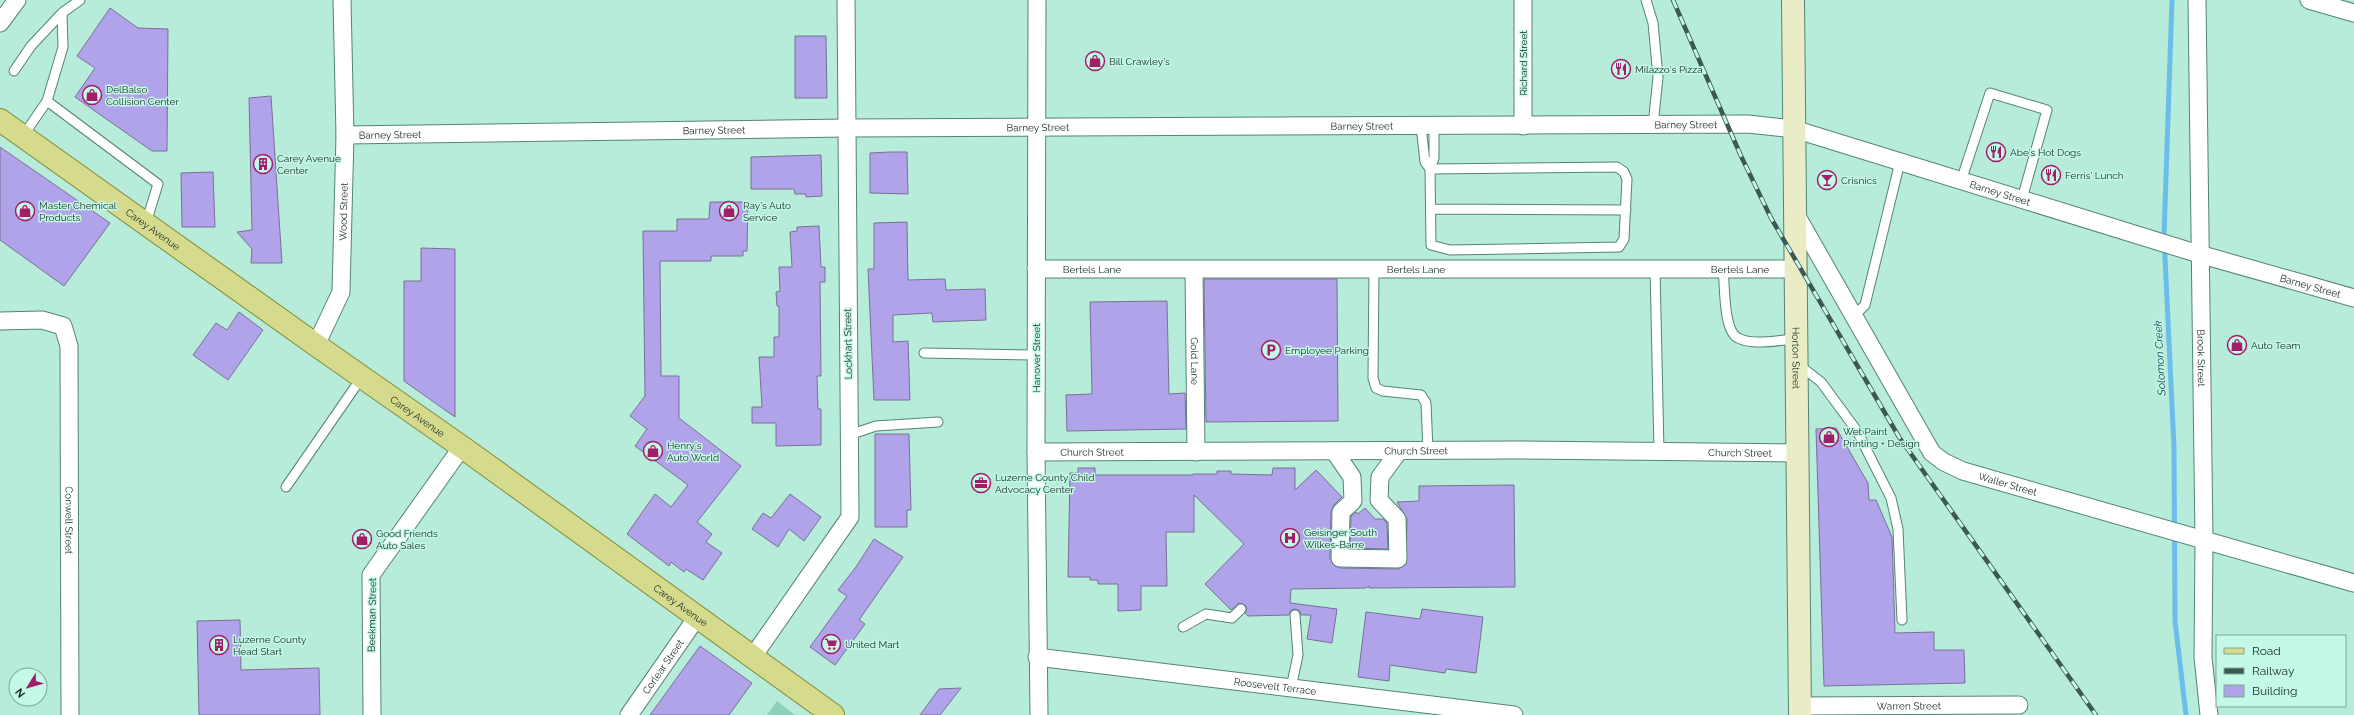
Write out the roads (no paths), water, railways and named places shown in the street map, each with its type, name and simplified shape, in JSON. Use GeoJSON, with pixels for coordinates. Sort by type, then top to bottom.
{"type":"FeatureCollection","features":[{"type":"Feature","properties":{"kind":"main road","name":"Horton Street"},"geometry":{"type":"LineString","coordinates":[[1793,0],[1800,711]]}},
{"type":"Feature","properties":{"kind":"main road","name":"Carey Avenue"},"geometry":{"type":"LineString","coordinates":[[0,120],[462,447],[752,658],[833,715]]}},
{"type":"Feature","properties":{"kind":"street"},"geometry":{"type":"LineString","coordinates":[[0,23],[17,0]]}},
{"type":"Feature","properties":{"kind":"street","name":"Wood Street"},"geometry":{"type":"LineString","coordinates":[[316,345],[341,292],[345,135],[342,0]]}},
{"type":"Feature","properties":{"kind":"street","name":"Lockhart Street"},"geometry":{"type":"LineString","coordinates":[[752,658],[850,517],[846,0]]}},
{"type":"Feature","properties":{"kind":"street","name":"Hanover Street"},"geometry":{"type":"LineString","coordinates":[[1037,0],[1038,128],[1036,452],[1038,715]]}},
{"type":"Feature","properties":{"kind":"street","name":"Richard Street"},"geometry":{"type":"LineString","coordinates":[[1523,0],[1523,126]]}},
{"type":"Feature","properties":{"kind":"street","name":"Brook Street"},"geometry":{"type":"LineString","coordinates":[[2197,0],[2193,252],[2203,657],[2209,715]]}},
{"type":"Feature","properties":{"kind":"street"},"geometry":{"type":"LineString","coordinates":[[2309,0],[2354,13]]}},
{"type":"Feature","properties":{"kind":"street","name":"Barney Street"},"geometry":{"type":"LineString","coordinates":[[345,135],[846,128],[1748,124],[1794,129],[2193,252],[2354,298]]}},
{"type":"Feature","properties":{"kind":"street","name":"Waller Street"},"geometry":{"type":"LineString","coordinates":[[1795,213],[1932,453],[1944,462],[1963,470],[2354,583]]}},
{"type":"Feature","properties":{"kind":"street","name":"Bertels Lane"},"geometry":{"type":"LineString","coordinates":[[1036,269],[1795,269]]}},
{"type":"Feature","properties":{"kind":"street","name":"Gold Lane"},"geometry":{"type":"LineString","coordinates":[[1194,270],[1196,452]]}},
{"type":"Feature","properties":{"kind":"street","name":"Conwell Street"},"geometry":{"type":"LineString","coordinates":[[0,320],[42,320],[63,326],[69,346],[70,715]]}},
{"type":"Feature","properties":{"kind":"street","name":"Beekman Street"},"geometry":{"type":"LineString","coordinates":[[372,715],[371,575],[462,447]]}},
{"type":"Feature","properties":{"kind":"street"},"geometry":{"type":"LineString","coordinates":[[1334,451],[1352,477],[1353,501],[1342,512],[1340,558],[1398,559],[1397,519],[1379,500],[1380,477],[1399,451]]}},
{"type":"Feature","properties":{"kind":"street","name":"Church Street"},"geometry":{"type":"LineString","coordinates":[[1036,452],[1428,451],[1797,453]]}},
{"type":"Feature","properties":{"kind":"street","name":"Corlear Street"},"geometry":{"type":"LineString","coordinates":[[629,715],[697,617]]}},
{"type":"Feature","properties":{"kind":"street","name":"Roosevelt Terrace"},"geometry":{"type":"LineString","coordinates":[[1037,657],[1514,715]]}},
{"type":"Feature","properties":{"kind":"street","name":"Warren Street"},"geometry":{"type":"LineString","coordinates":[[1800,711],[2019,705]]}},
{"type":"Feature","properties":{"kind":"lane"},"geometry":{"type":"LineString","coordinates":[[14,71],[30,46],[62,13],[80,0]]}},
{"type":"Feature","properties":{"kind":"lane"},"geometry":{"type":"LineString","coordinates":[[1646,0],[1653,23],[1658,77],[1653,125]]}},
{"type":"Feature","properties":{"kind":"lane"},"geometry":{"type":"LineString","coordinates":[[23,136],[47,101],[63,47],[62,13]]}},
{"type":"Feature","properties":{"kind":"lane"},"geometry":{"type":"LineString","coordinates":[[1961,181],[1990,93],[2047,110],[2022,199]]}},
{"type":"Feature","properties":{"kind":"lane"},"geometry":{"type":"LineString","coordinates":[[47,101],[158,184],[146,223]]}},
{"type":"Feature","properties":{"kind":"lane"},"geometry":{"type":"LineString","coordinates":[[1428,126],[1425,162],[1430,169],[1431,245],[1450,250],[1619,247],[1624,240],[1627,179],[1624,172],[1617,167],[1430,169]]}},
{"type":"Feature","properties":{"kind":"lane"},"geometry":{"type":"LineString","coordinates":[[1854,316],[1865,305],[1900,162]]}},
{"type":"Feature","properties":{"kind":"lane"},"geometry":{"type":"LineString","coordinates":[[1431,209],[1626,210]]}},
{"type":"Feature","properties":{"kind":"lane"},"geometry":{"type":"LineString","coordinates":[[1655,268],[1659,452]]}},
{"type":"Feature","properties":{"kind":"lane"},"geometry":{"type":"LineString","coordinates":[[1723,268],[1730,330],[1737,338],[1750,342],[1796,339]]}},
{"type":"Feature","properties":{"kind":"lane"},"geometry":{"type":"LineString","coordinates":[[1374,269],[1373,378],[1376,388],[1383,391],[1420,395],[1426,403],[1428,451]]}},
{"type":"Feature","properties":{"kind":"lane"},"geometry":{"type":"LineString","coordinates":[[924,353],[1036,355]]}},
{"type":"Feature","properties":{"kind":"lane"},"geometry":{"type":"LineString","coordinates":[[1796,363],[1821,382],[1857,431],[1891,498],[1898,529],[1902,620]]}},
{"type":"Feature","properties":{"kind":"lane"},"geometry":{"type":"LineString","coordinates":[[286,487],[362,377]]}},
{"type":"Feature","properties":{"kind":"lane"},"geometry":{"type":"LineString","coordinates":[[849,435],[876,426],[938,422]]}},
{"type":"Feature","properties":{"kind":"lane"},"geometry":{"type":"LineString","coordinates":[[1183,627],[1206,614],[1232,618],[1241,609]]}},
{"type":"Feature","properties":{"kind":"lane"},"geometry":{"type":"LineString","coordinates":[[1291,688],[1298,655],[1296,615]]}},
{"type":"Feature","properties":{"kind":"waterway","name":"Solomon Creek"},"geometry":{"type":"LineString","coordinates":[[2172,0],[2164,236],[2174,448],[2175,621],[2186,715]]}},
{"type":"Feature","properties":{"kind":"railway"},"geometry":{"type":"LineString","coordinates":[[1673,0],[1741,156],[1771,218],[1899,437],[2096,715]]}},
{"type":"Feature","properties":{"kind":"place","name":"Bill Crawley's"},"geometry":{"type":"Point","coordinates":[1095,61]}},
{"type":"Feature","properties":{"kind":"place","name":"Milazzo's Pizza"},"geometry":{"type":"Point","coordinates":[1621,69]}},
{"type":"Feature","properties":{"kind":"place","name":"DelBalso Collision Center"},"geometry":{"type":"Point","coordinates":[92,95]}},
{"type":"Feature","properties":{"kind":"place","name":"Abe's Hot Dogs"},"geometry":{"type":"Point","coordinates":[1996,152]}},
{"type":"Feature","properties":{"kind":"place","name":"Carey Avenue Center"},"geometry":{"type":"Point","coordinates":[263,164]}},
{"type":"Feature","properties":{"kind":"place","name":"Ferris' Lunch"},"geometry":{"type":"Point","coordinates":[2051,175]}},
{"type":"Feature","properties":{"kind":"place","name":"Crisnics"},"geometry":{"type":"Point","coordinates":[1827,180]}},
{"type":"Feature","properties":{"kind":"place","name":"Master Chemical Products"},"geometry":{"type":"Point","coordinates":[25,211]}},
{"type":"Feature","properties":{"kind":"place","name":"Ray's Auto Service"},"geometry":{"type":"Point","coordinates":[729,211]}},
{"type":"Feature","properties":{"kind":"place","name":"Auto Team"},"geometry":{"type":"Point","coordinates":[2237,345]}},
{"type":"Feature","properties":{"kind":"place","name":"Employee Parking"},"geometry":{"type":"Point","coordinates":[1271,350]}},
{"type":"Feature","properties":{"kind":"place","name":"Wet Paint Printing + Design"},"geometry":{"type":"Point","coordinates":[1829,437]}},
{"type":"Feature","properties":{"kind":"place","name":"Henry's Auto World"},"geometry":{"type":"Point","coordinates":[653,451]}},
{"type":"Feature","properties":{"kind":"place","name":"Luzerne County Child Advocacy Center"},"geometry":{"type":"Point","coordinates":[981,483]}},
{"type":"Feature","properties":{"kind":"place","name":"Geisinger South Wilkes-Barre"},"geometry":{"type":"Point","coordinates":[1290,538]}},
{"type":"Feature","properties":{"kind":"place","name":"Good Friends Auto Sales"},"geometry":{"type":"Point","coordinates":[362,539]}},
{"type":"Feature","properties":{"kind":"place","name":"United Mart"},"geometry":{"type":"Point","coordinates":[831,644]}},
{"type":"Feature","properties":{"kind":"place","name":"Luzerne County Head Start"},"geometry":{"type":"Point","coordinates":[219,645]}}]}
